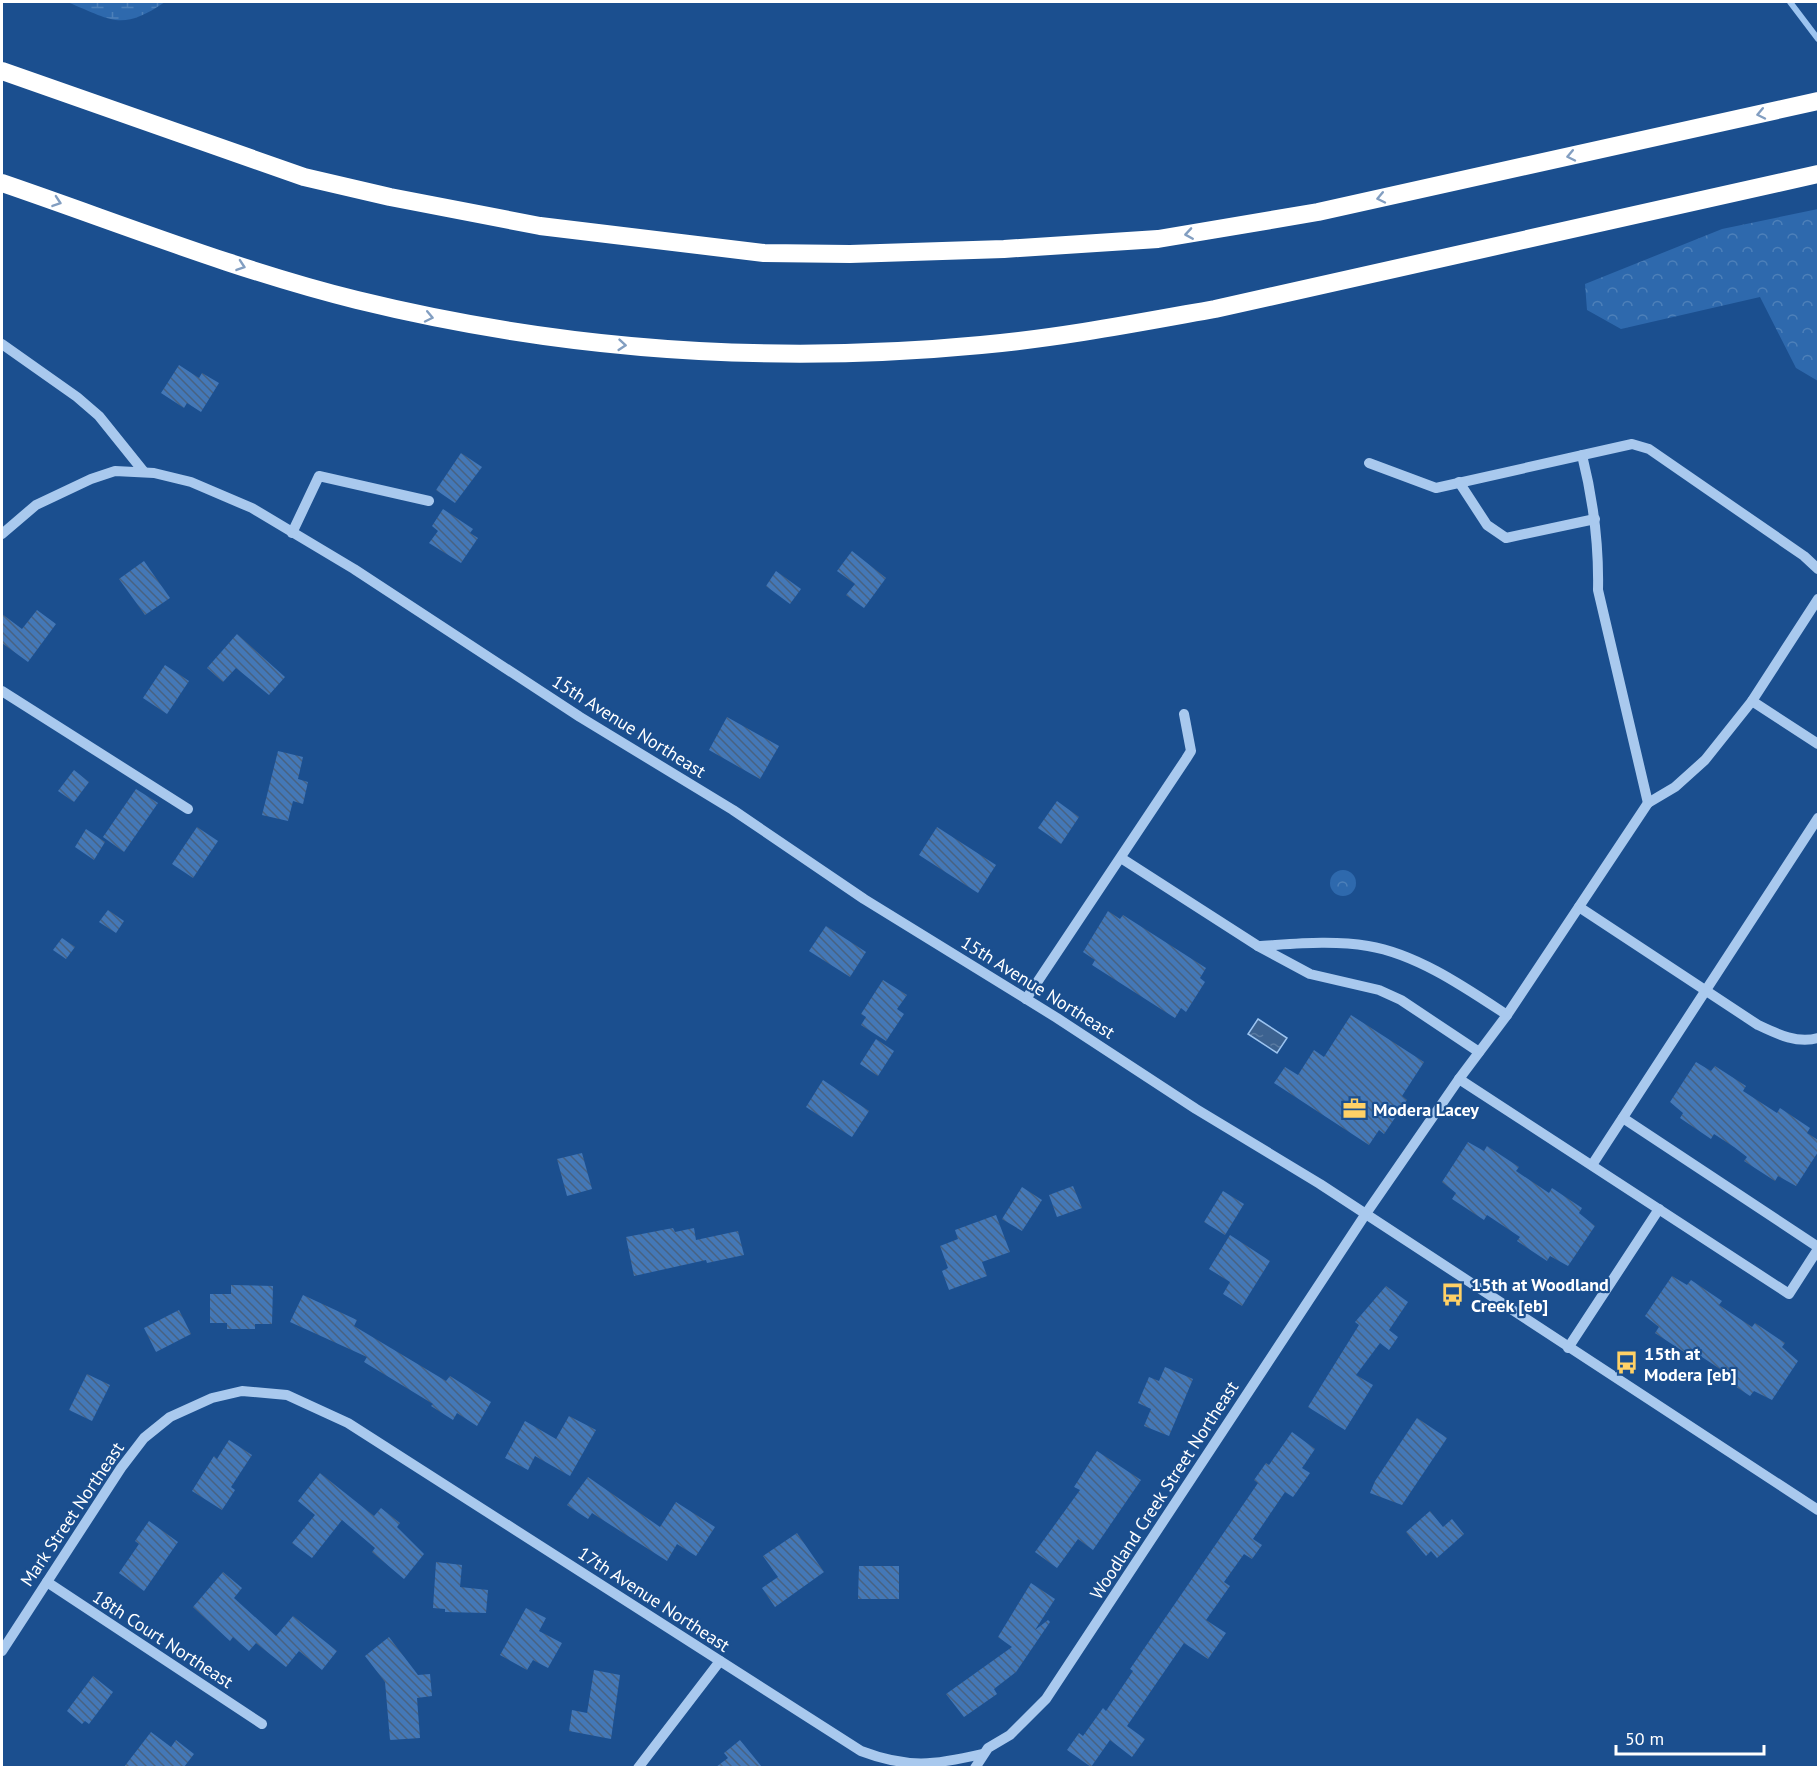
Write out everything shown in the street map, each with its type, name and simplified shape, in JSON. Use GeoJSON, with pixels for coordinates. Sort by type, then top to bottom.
{"type":"FeatureCollection","features":[{"type":"Feature","properties":{"kind":"highway"},"geometry":{"type":"LineString","coordinates":[[2,71],[314,179],[401,200],[540,226],[764,254],[1004,249],[1158,238],[1318,212],[1818,101]]}},
{"type":"Feature","properties":{"kind":"highway"},"geometry":{"type":"LineString","coordinates":[[2,183],[276,278],[432,317],[510,332],[590,342],[702,351],[827,354],[983,345],[1138,323],[1215,309],[1818,174]]}},
{"type":"Feature","properties":{"kind":"street"},"geometry":{"type":"LineString","coordinates":[[2,344],[77,397],[99,416],[144,472]]}},
{"type":"Feature","properties":{"kind":"street"},"geometry":{"type":"LineString","coordinates":[[1369,463],[1426,487],[1436,488],[1632,444],[1649,450],[1804,556],[1818,569]]}},
{"type":"Feature","properties":{"kind":"street"},"geometry":{"type":"LineString","coordinates":[[1582,454],[1599,556],[1598,590],[1648,803],[1692,775],[1752,701],[1818,598]]}},
{"type":"Feature","properties":{"kind":"street","name":"15th Avenue Northeast"},"geometry":{"type":"LineString","coordinates":[[2,534],[36,505],[91,479],[115,471],[144,472],[191,482],[236,500],[354,569],[580,717],[733,810],[864,898],[1365,1215],[1818,1510]]}},
{"type":"Feature","properties":{"kind":"street"},"geometry":{"type":"LineString","coordinates":[[292,533],[319,476],[429,501]]}},
{"type":"Feature","properties":{"kind":"street"},"geometry":{"type":"LineString","coordinates":[[1459,482],[1487,525],[1506,538],[1594,519]]}},
{"type":"Feature","properties":{"kind":"street"},"geometry":{"type":"LineString","coordinates":[[2,691],[188,809]]}},
{"type":"Feature","properties":{"kind":"street"},"geometry":{"type":"LineString","coordinates":[[1752,701],[1818,744]]}},
{"type":"Feature","properties":{"kind":"street"},"geometry":{"type":"LineString","coordinates":[[1026,999],[1191,751],[1184,714]]}},
{"type":"Feature","properties":{"kind":"street","name":"Woodland Creek Street Northeast"},"geometry":{"type":"LineString","coordinates":[[975,1767],[982,1754],[1010,1735],[1046,1699],[1365,1215],[1459,1078],[1507,1015],[1648,803]]}},
{"type":"Feature","properties":{"kind":"street"},"geometry":{"type":"LineString","coordinates":[[1592,1165],[1818,818]]}},
{"type":"Feature","properties":{"kind":"street"},"geometry":{"type":"LineString","coordinates":[[1121,858],[1257,946],[1310,974],[1379,990],[1401,1000],[1479,1052]]}},
{"type":"Feature","properties":{"kind":"street"},"geometry":{"type":"LineString","coordinates":[[1579,907],[1758,1025],[1784,1037],[1810,1040],[1818,1038]]}},
{"type":"Feature","properties":{"kind":"street"},"geometry":{"type":"LineString","coordinates":[[1257,946],[1318,942],[1371,946],[1441,974],[1507,1015]]}},
{"type":"Feature","properties":{"kind":"street"},"geometry":{"type":"LineString","coordinates":[[1459,1078],[1789,1294],[1818,1248],[1623,1118]]}},
{"type":"Feature","properties":{"kind":"street"},"geometry":{"type":"LineString","coordinates":[[1568,1348],[1659,1209]]}},
{"type":"Feature","properties":{"kind":"street","name":"Mark Street Northeast"},"geometry":{"type":"LineString","coordinates":[[2,1651],[121,1467],[144,1438],[170,1417],[212,1398],[242,1391],[287,1395],[323,1409]]}},
{"type":"Feature","properties":{"kind":"street","name":"17th Avenue Northeast"},"geometry":{"type":"LineString","coordinates":[[323,1409],[873,1757],[928,1767],[982,1754]]}},
{"type":"Feature","properties":{"kind":"street","name":"18th Court Northeast"},"geometry":{"type":"LineString","coordinates":[[47,1582],[262,1724]]}},
{"type":"Feature","properties":{"kind":"street"},"geometry":{"type":"LineString","coordinates":[[638,1767],[720,1661]]}},
{"type":"Feature","properties":{"kind":"green space"},"geometry":{"type":"Polygon","coordinates":[[[67,2],[165,2],[137,17],[116,20],[67,2]]]}},
{"type":"Feature","properties":{"kind":"green space"},"geometry":{"type":"Polygon","coordinates":[[[1818,209],[1818,381],[1796,368],[1760,297],[1621,329],[1587,310],[1585,284],[1722,229],[1818,209]]]}},
{"type":"Feature","properties":{"kind":"green space"},"geometry":{"type":"Polygon","coordinates":[[[1343,870],[1352,874],[1356,883],[1352,892],[1343,896],[1334,892],[1330,883],[1334,874],[1343,870]]]}},
{"type":"Feature","properties":{"kind":"water"},"geometry":{"type":"Polygon","coordinates":[[[1258,1019],[1287,1038],[1277,1053],[1248,1034],[1258,1019]]]}},
{"type":"Feature","properties":{"kind":"building"},"geometry":{"type":"Polygon","coordinates":[[[179,365],[199,378],[202,373],[219,383],[201,412],[187,403],[184,408],[161,393],[179,365]]]}},
{"type":"Feature","properties":{"kind":"building"},"geometry":{"type":"Polygon","coordinates":[[[461,453],[482,467],[455,503],[436,490],[461,453]]]}},
{"type":"Feature","properties":{"kind":"building"},"geometry":{"type":"Polygon","coordinates":[[[443,509],[473,529],[470,533],[478,538],[461,563],[429,543],[438,531],[432,526],[443,509]]]}},
{"type":"Feature","properties":{"kind":"building"},"geometry":{"type":"Polygon","coordinates":[[[852,551],[886,578],[864,608],[846,595],[855,584],[837,571],[852,551]]]}},
{"type":"Feature","properties":{"kind":"building"},"geometry":{"type":"Polygon","coordinates":[[[144,561],[170,598],[145,615],[119,579],[144,561]]]}},
{"type":"Feature","properties":{"kind":"building"},"geometry":{"type":"Polygon","coordinates":[[[776,571],[801,589],[790,604],[766,586],[776,571]]]}},
{"type":"Feature","properties":{"kind":"building"},"geometry":{"type":"Polygon","coordinates":[[[37,610],[56,624],[28,662],[2,643],[2,614],[22,629],[37,610]]]}},
{"type":"Feature","properties":{"kind":"building"},"geometry":{"type":"Polygon","coordinates":[[[237,634],[285,677],[269,695],[236,668],[223,682],[207,668],[237,634]]]}},
{"type":"Feature","properties":{"kind":"building"},"geometry":{"type":"Polygon","coordinates":[[[165,665],[189,681],[167,714],[143,698],[165,665]]]}},
{"type":"Feature","properties":{"kind":"building"},"geometry":{"type":"Polygon","coordinates":[[[727,717],[779,746],[760,779],[709,750],[727,717]]]}},
{"type":"Feature","properties":{"kind":"building"},"geometry":{"type":"Polygon","coordinates":[[[278,751],[303,757],[298,779],[308,782],[303,804],[293,801],[288,821],[262,815],[278,751]]]}},
{"type":"Feature","properties":{"kind":"building"},"geometry":{"type":"Polygon","coordinates":[[[74,770],[89,782],[74,802],[58,791],[74,770]]]}},
{"type":"Feature","properties":{"kind":"building"},"geometry":{"type":"Polygon","coordinates":[[[136,789],[158,803],[124,852],[103,837],[136,789]]]}},
{"type":"Feature","properties":{"kind":"building"},"geometry":{"type":"Polygon","coordinates":[[[1057,801],[1079,817],[1061,844],[1038,828],[1057,801]]]}},
{"type":"Feature","properties":{"kind":"building"},"geometry":{"type":"Polygon","coordinates":[[[197,827],[218,841],[193,878],[172,864],[197,827]]]}},
{"type":"Feature","properties":{"kind":"building"},"geometry":{"type":"Polygon","coordinates":[[[937,827],[996,865],[978,893],[919,855],[937,827]]]}},
{"type":"Feature","properties":{"kind":"building"},"geometry":{"type":"Polygon","coordinates":[[[86,829],[105,842],[94,860],[75,847],[86,829]]]}},
{"type":"Feature","properties":{"kind":"building"},"geometry":{"type":"Polygon","coordinates":[[[108,910],[124,921],[116,933],[99,922],[108,910]]]}},
{"type":"Feature","properties":{"kind":"building"},"geometry":{"type":"Polygon","coordinates":[[[1108,911],[1120,919],[1123,915],[1206,968],[1200,978],[1205,982],[1186,1012],[1181,1008],[1175,1018],[1092,965],[1095,960],[1083,952],[1108,911]]]}},
{"type":"Feature","properties":{"kind":"building"},"geometry":{"type":"Polygon","coordinates":[[[826,926],[866,952],[850,977],[809,951],[826,926]]]}},
{"type":"Feature","properties":{"kind":"building"},"geometry":{"type":"Polygon","coordinates":[[[62,938],[75,947],[66,959],[53,950],[62,938]]]}},
{"type":"Feature","properties":{"kind":"building"},"geometry":{"type":"Polygon","coordinates":[[[883,980],[907,995],[897,1009],[904,1014],[886,1041],[861,1025],[866,1017],[861,1014],[883,980]]]}},
{"type":"Feature","properties":{"kind":"building"},"geometry":{"type":"Polygon","coordinates":[[[1351,1015],[1424,1062],[1402,1096],[1407,1100],[1384,1134],[1379,1130],[1369,1145],[1274,1083],[1285,1067],[1298,1075],[1314,1050],[1324,1057],[1351,1015]]]}},
{"type":"Feature","properties":{"kind":"building"},"geometry":{"type":"Polygon","coordinates":[[[876,1039],[894,1051],[878,1076],[860,1064],[876,1039]]]}},
{"type":"Feature","properties":{"kind":"building"},"geometry":{"type":"Polygon","coordinates":[[[1696,1062],[1711,1071],[1715,1066],[1746,1086],[1743,1091],[1777,1113],[1780,1108],[1810,1128],[1807,1133],[1818,1140],[1818,1152],[1796,1186],[1778,1176],[1775,1181],[1744,1161],[1747,1157],[1734,1147],[1714,1134],[1711,1139],[1680,1118],[1683,1113],[1670,1102],[1696,1062]]]}},
{"type":"Feature","properties":{"kind":"building"},"geometry":{"type":"Polygon","coordinates":[[[823,1080],[869,1111],[852,1137],[806,1107],[823,1080]]]}},
{"type":"Feature","properties":{"kind":"building"},"geometry":{"type":"Polygon","coordinates":[[[1468,1142],[1484,1151],[1487,1146],[1519,1167],[1516,1171],[1549,1193],[1552,1188],[1582,1208],[1579,1213],[1595,1226],[1568,1266],[1550,1256],[1547,1261],[1517,1241],[1520,1237],[1487,1215],[1484,1220],[1452,1199],[1456,1193],[1442,1182],[1468,1142]]]}},
{"type":"Feature","properties":{"kind":"building"},"geometry":{"type":"Polygon","coordinates":[[[582,1153],[592,1189],[567,1196],[557,1159],[582,1153]]]}},
{"type":"Feature","properties":{"kind":"building"},"geometry":{"type":"Polygon","coordinates":[[[1073,1186],[1082,1208],[1057,1217],[1049,1195],[1073,1186]]]}},
{"type":"Feature","properties":{"kind":"building"},"geometry":{"type":"Polygon","coordinates":[[[1022,1187],[1042,1200],[1022,1231],[1002,1219],[1022,1187]]]}},
{"type":"Feature","properties":{"kind":"building"},"geometry":{"type":"Polygon","coordinates":[[[1223,1191],[1244,1204],[1225,1235],[1204,1222],[1223,1191]]]}},
{"type":"Feature","properties":{"kind":"building"},"geometry":{"type":"Polygon","coordinates":[[[996,1215],[1010,1252],[982,1262],[987,1276],[949,1290],[942,1271],[948,1268],[940,1246],[958,1239],[955,1230],[996,1215]]]}},
{"type":"Feature","properties":{"kind":"building"},"geometry":{"type":"Polygon","coordinates":[[[673,1228],[675,1232],[694,1228],[696,1240],[738,1231],[744,1255],[707,1263],[706,1260],[634,1276],[626,1237],[673,1228]]]}},
{"type":"Feature","properties":{"kind":"building"},"geometry":{"type":"Polygon","coordinates":[[[1230,1235],[1270,1261],[1242,1306],[1223,1294],[1230,1282],[1209,1269],[1230,1235]]]}},
{"type":"Feature","properties":{"kind":"building"},"geometry":{"type":"Polygon","coordinates":[[[1672,1276],[1687,1285],[1691,1280],[1722,1301],[1719,1305],[1752,1327],[1755,1323],[1785,1343],[1782,1347],[1798,1361],[1772,1400],[1754,1391],[1750,1396],[1720,1376],[1723,1371],[1690,1349],[1687,1354],[1655,1333],[1659,1327],[1645,1316],[1672,1276]]]}},
{"type":"Feature","properties":{"kind":"building"},"geometry":{"type":"Polygon","coordinates":[[[231,1285],[273,1286],[272,1324],[255,1324],[255,1329],[227,1329],[227,1323],[210,1323],[210,1294],[231,1294],[231,1285]]]}},
{"type":"Feature","properties":{"kind":"building"},"geometry":{"type":"Polygon","coordinates":[[[1386,1286],[1408,1302],[1389,1330],[1398,1337],[1389,1350],[1380,1343],[1356,1375],[1373,1385],[1345,1430],[1308,1407],[1359,1325],[1355,1322],[1386,1286]]]}},
{"type":"Feature","properties":{"kind":"building"},"geometry":{"type":"Polygon","coordinates":[[[303,1295],[357,1320],[354,1326],[446,1381],[450,1376],[491,1402],[477,1426],[457,1413],[453,1420],[431,1406],[433,1404],[364,1362],[367,1357],[290,1322],[303,1295]]]}},
{"type":"Feature","properties":{"kind":"building"},"geometry":{"type":"Polygon","coordinates":[[[179,1310],[191,1334],[156,1352],[144,1328],[179,1310]]]}},
{"type":"Feature","properties":{"kind":"building"},"geometry":{"type":"Polygon","coordinates":[[[1165,1367],[1193,1379],[1169,1436],[1144,1426],[1151,1409],[1138,1403],[1149,1377],[1159,1381],[1165,1367]]]}},
{"type":"Feature","properties":{"kind":"building"},"geometry":{"type":"Polygon","coordinates":[[[87,1374],[110,1385],[92,1421],[69,1410],[87,1374]]]}},
{"type":"Feature","properties":{"kind":"building"},"geometry":{"type":"Polygon","coordinates":[[[569,1416],[596,1430],[570,1476],[535,1456],[528,1470],[505,1458],[525,1421],[556,1439],[569,1416]]]}},
{"type":"Feature","properties":{"kind":"building"},"geometry":{"type":"Polygon","coordinates":[[[1417,1418],[1447,1438],[1402,1505],[1370,1493],[1375,1481],[1417,1418]]]}},
{"type":"Feature","properties":{"kind":"building"},"geometry":{"type":"Polygon","coordinates":[[[1292,1432],[1315,1449],[1302,1468],[1310,1473],[1293,1497],[1285,1492],[1253,1539],[1262,1545],[1252,1559],[1244,1554],[1224,1582],[1230,1586],[1206,1620],[1226,1633],[1208,1659],[1184,1643],[1127,1726],[1145,1739],[1132,1757],[1110,1740],[1091,1767],[1067,1750],[1079,1733],[1083,1736],[1103,1708],[1106,1711],[1133,1671],[1130,1669],[1258,1483],[1254,1480],[1266,1463],[1269,1465],[1292,1432]]]}},
{"type":"Feature","properties":{"kind":"building"},"geometry":{"type":"Polygon","coordinates":[[[229,1440],[252,1455],[231,1487],[235,1490],[222,1510],[192,1491],[214,1456],[217,1459],[229,1440]]]}},
{"type":"Feature","properties":{"kind":"building"},"geometry":{"type":"Polygon","coordinates":[[[1097,1451],[1141,1480],[1093,1550],[1078,1539],[1057,1568],[1035,1552],[1080,1490],[1074,1487],[1097,1451]]]}},
{"type":"Feature","properties":{"kind":"building"},"geometry":{"type":"Polygon","coordinates":[[[320,1473],[374,1516],[381,1508],[400,1523],[397,1527],[424,1554],[404,1579],[372,1552],[375,1548],[342,1520],[312,1558],[292,1543],[315,1515],[298,1501],[320,1473]]]}},
{"type":"Feature","properties":{"kind":"building"},"geometry":{"type":"Polygon","coordinates":[[[588,1477],[660,1527],[676,1502],[715,1527],[696,1556],[677,1544],[667,1561],[592,1513],[588,1519],[567,1505],[588,1477]]]}},
{"type":"Feature","properties":{"kind":"building"},"geometry":{"type":"Polygon","coordinates":[[[1430,1511],[1443,1527],[1452,1519],[1464,1534],[1437,1558],[1431,1551],[1426,1556],[1406,1532],[1430,1511]]]}},
{"type":"Feature","properties":{"kind":"building"},"geometry":{"type":"Polygon","coordinates":[[[149,1521],[178,1542],[144,1591],[119,1573],[139,1544],[135,1541],[149,1521]]]}},
{"type":"Feature","properties":{"kind":"building"},"geometry":{"type":"Polygon","coordinates":[[[797,1533],[824,1572],[775,1607],[762,1588],[778,1577],[763,1556],[797,1533]]]}},
{"type":"Feature","properties":{"kind":"building"},"geometry":{"type":"Polygon","coordinates":[[[436,1562],[462,1565],[460,1587],[488,1590],[486,1613],[445,1612],[445,1609],[433,1608],[436,1562]]]}},
{"type":"Feature","properties":{"kind":"building"},"geometry":{"type":"Polygon","coordinates":[[[859,1566],[899,1566],[899,1599],[858,1599],[859,1566]]]}},
{"type":"Feature","properties":{"kind":"building"},"geometry":{"type":"Polygon","coordinates":[[[223,1572],[242,1588],[234,1598],[276,1636],[293,1616],[337,1651],[322,1670],[299,1651],[286,1667],[256,1643],[249,1651],[233,1637],[230,1641],[193,1607],[223,1572]]]}},
{"type":"Feature","properties":{"kind":"building"},"geometry":{"type":"Polygon","coordinates":[[[1031,1583],[1055,1599],[1035,1630],[1048,1620],[1050,1622],[1016,1672],[994,1689],[997,1694],[964,1717],[946,1694],[1012,1647],[998,1637],[1031,1583]]]}},
{"type":"Feature","properties":{"kind":"building"},"geometry":{"type":"Polygon","coordinates":[[[526,1608],[546,1618],[539,1631],[562,1643],[548,1668],[533,1660],[527,1670],[500,1655],[526,1608]]]}},
{"type":"Feature","properties":{"kind":"building"},"geometry":{"type":"Polygon","coordinates":[[[389,1637],[418,1675],[430,1674],[432,1696],[417,1698],[420,1738],[390,1740],[385,1682],[365,1656],[389,1637]]]}},
{"type":"Feature","properties":{"kind":"building"},"geometry":{"type":"Polygon","coordinates":[[[594,1670],[620,1675],[611,1739],[569,1731],[572,1710],[587,1713],[594,1670]]]}},
{"type":"Feature","properties":{"kind":"building"},"geometry":{"type":"Polygon","coordinates":[[[93,1676],[113,1692],[89,1724],[85,1721],[82,1724],[67,1711],[93,1676]]]}},
{"type":"Feature","properties":{"kind":"building"},"geometry":{"type":"Polygon","coordinates":[[[151,1732],[171,1747],[176,1740],[194,1754],[184,1767],[124,1767],[151,1732]]]}},
{"type":"Feature","properties":{"kind":"building"},"geometry":{"type":"Polygon","coordinates":[[[740,1740],[762,1767],[716,1767],[728,1758],[724,1753],[740,1740]]]}},
{"type":"Feature","properties":{"kind":"waterway"},"geometry":{"type":"LineString","coordinates":[[1790,2],[1818,39]]}},
{"type":"Feature","properties":{"kind":"place","name":"Modera Lacey"},"geometry":{"type":"Point","coordinates":[1355,1109]}},
{"type":"Feature","properties":{"kind":"place","name":"15th at Woodland Creek [eb]"},"geometry":{"type":"Point","coordinates":[1453,1294]}},
{"type":"Feature","properties":{"kind":"place","name":"15th at Modera [eb]"},"geometry":{"type":"Point","coordinates":[1626,1363]}}]}
